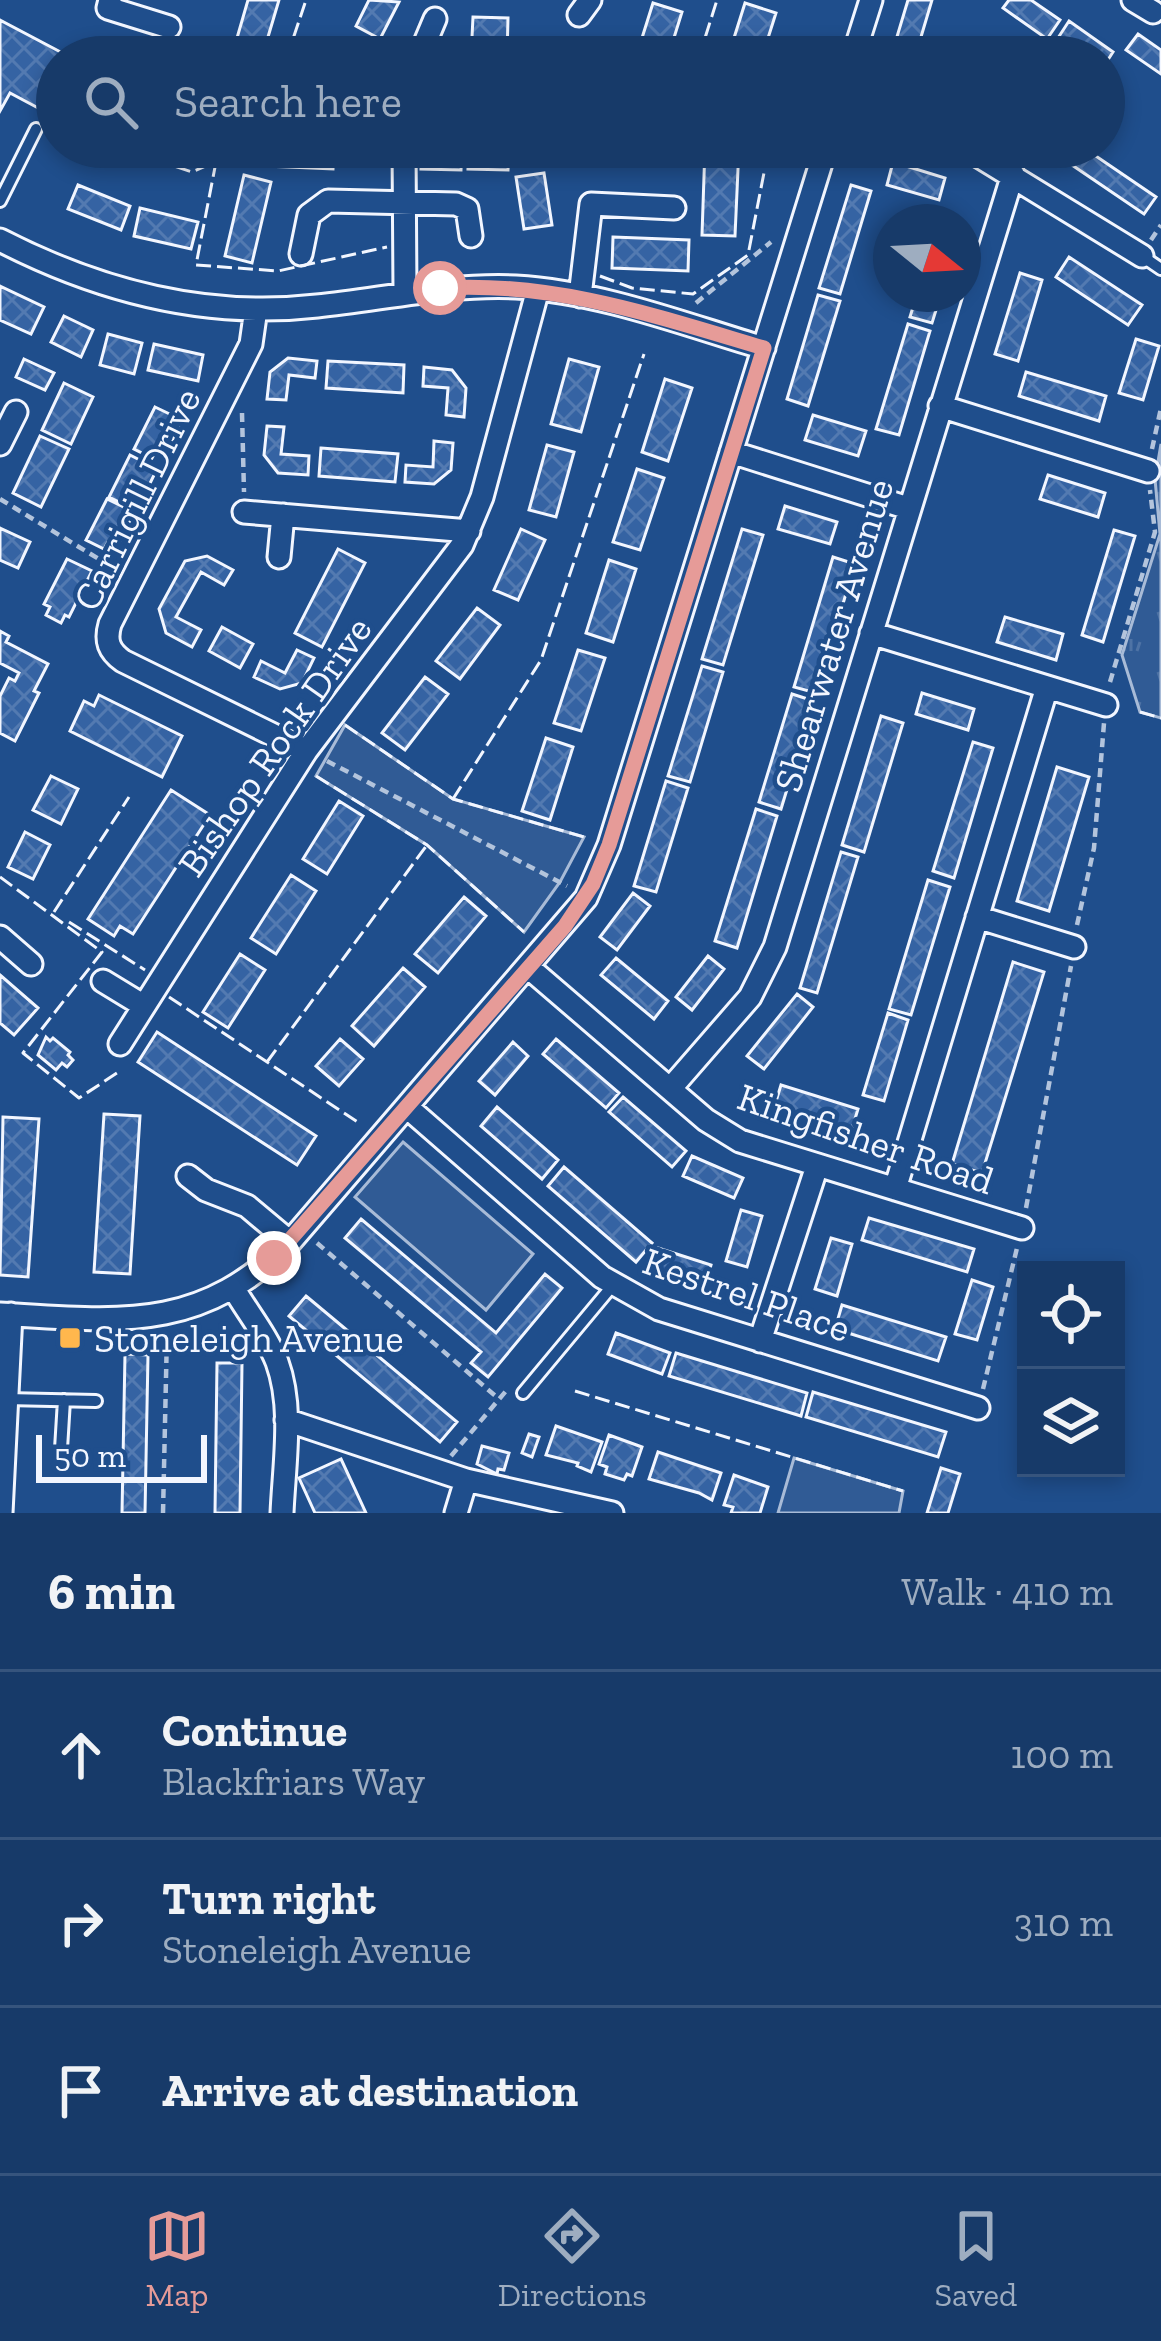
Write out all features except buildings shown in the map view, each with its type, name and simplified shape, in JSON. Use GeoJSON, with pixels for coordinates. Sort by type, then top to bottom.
{"type":"FeatureCollection","features":[{"type":"Feature","properties":{"kind":"street"},"geometry":{"type":"LineString","coordinates":[[110,0],[108,8],[169,27]]}},
{"type":"Feature","properties":{"kind":"street"},"geometry":{"type":"LineString","coordinates":[[860,36],[871,0]]}},
{"type":"Feature","properties":{"kind":"street"},"geometry":{"type":"LineString","coordinates":[[428,36],[435,20]]}},
{"type":"Feature","properties":{"kind":"street"},"geometry":{"type":"LineString","coordinates":[[403,168],[404,292]]}},
{"type":"Feature","properties":{"kind":"street"},"geometry":{"type":"LineString","coordinates":[[1,1513],[6,1314],[167,1315],[233,1289],[290,1242],[586,898],[609,845],[820,168]]}},
{"type":"Feature","properties":{"kind":"street"},"geometry":{"type":"LineString","coordinates":[[1002,168],[1152,262]]}},
{"type":"Feature","properties":{"kind":"street","name":"Shearwater Avenue"},"geometry":{"type":"LineString","coordinates":[[670,1089],[734,1018],[770,962],[1013,174]]}},
{"type":"Feature","properties":{"kind":"street"},"geometry":{"type":"LineString","coordinates":[[301,254],[309,215],[320,203],[456,204],[466,209],[471,236]]}},
{"type":"Feature","properties":{"kind":"street"},"geometry":{"type":"LineString","coordinates":[[580,296],[591,204],[674,208]]}},
{"type":"Feature","properties":{"kind":"street"},"geometry":{"type":"LineString","coordinates":[[0,240],[68,272],[136,294],[203,307],[317,306],[469,286],[538,289],[580,296],[764,348]]}},
{"type":"Feature","properties":{"kind":"street","name":"Bishop Rock Drive"},"geometry":{"type":"LineString","coordinates":[[120,1043],[306,751],[470,531],[538,289]]}},
{"type":"Feature","properties":{"kind":"street","name":"Carrigill Drive"},"geometry":{"type":"LineString","coordinates":[[256,309],[251,344],[108,632],[110,650],[306,751]]}},
{"type":"Feature","properties":{"kind":"street"},"geometry":{"type":"LineString","coordinates":[[940,406],[1148,471]]}},
{"type":"Feature","properties":{"kind":"street"},"geometry":{"type":"LineString","coordinates":[[0,444],[16,412]]}},
{"type":"Feature","properties":{"kind":"street"},"geometry":{"type":"LineString","coordinates":[[731,452],[908,508]]}},
{"type":"Feature","properties":{"kind":"street"},"geometry":{"type":"LineString","coordinates":[[244,512],[470,531]]}},
{"type":"Feature","properties":{"kind":"street"},"geometry":{"type":"LineString","coordinates":[[279,557],[283,515]]}},
{"type":"Feature","properties":{"kind":"street"},"geometry":{"type":"LineString","coordinates":[[872,633],[1106,705]]}},
{"type":"Feature","properties":{"kind":"street"},"geometry":{"type":"LineString","coordinates":[[895,1189],[1048,687]]}},
{"type":"Feature","properties":{"kind":"street"},"geometry":{"type":"LineString","coordinates":[[977,917],[1074,947]]}},
{"type":"Feature","properties":{"kind":"street"},"geometry":{"type":"LineString","coordinates":[[0,937],[31,964]]}},
{"type":"Feature","properties":{"kind":"street","name":"Kingfisher Road"},"geometry":{"type":"LineString","coordinates":[[528,968],[706,1120],[740,1141],[1022,1228]]}},
{"type":"Feature","properties":{"kind":"street"},"geometry":{"type":"LineString","coordinates":[[103,981],[144,1006]]}},
{"type":"Feature","properties":{"kind":"street","name":"Kestrel Place"},"geometry":{"type":"LineString","coordinates":[[407,1107],[614,1285],[659,1309],[979,1408]]}},
{"type":"Feature","properties":{"kind":"street"},"geometry":{"type":"LineString","coordinates":[[760,1341],[817,1166]]}},
{"type":"Feature","properties":{"kind":"street"},"geometry":{"type":"LineString","coordinates":[[188,1176],[206,1190],[248,1206],[290,1242]]}},
{"type":"Feature","properties":{"kind":"street"},"geometry":{"type":"LineString","coordinates":[[233,1289],[276,1361],[286,1420],[282,1513]]}},
{"type":"Feature","properties":{"kind":"street"},"geometry":{"type":"LineString","coordinates":[[286,1420],[466,1480],[612,1513]]}},
{"type":"Feature","properties":{"kind":"street"},"geometry":{"type":"LineString","coordinates":[[456,1513],[466,1480]]}},
{"type":"Feature","properties":{"kind":"lane"},"geometry":{"type":"LineString","coordinates":[[0,201],[36,129]]}},
{"type":"Feature","properties":{"kind":"lane"},"geometry":{"type":"LineString","coordinates":[[524,1394],[614,1285]]}},
{"type":"Feature","properties":{"kind":"lane"},"geometry":{"type":"LineString","coordinates":[[6,1399],[96,1401]]}},
{"type":"Feature","properties":{"kind":"lane"},"geometry":{"type":"LineString","coordinates":[[62,1449],[64,1400]]}},
{"type":"Feature","properties":{"kind":"path"},"geometry":{"type":"LineString","coordinates":[[673,321],[777,236]]}},
{"type":"Feature","properties":{"kind":"path"},"geometry":{"type":"LineString","coordinates":[[229,389],[242,404],[244,512]]}},
{"type":"Feature","properties":{"kind":"path"},"geometry":{"type":"LineString","coordinates":[[979,1408],[1022,1228],[1094,848],[1106,705],[1155,532],[1148,471],[1161,408]]}},
{"type":"Feature","properties":{"kind":"path"},"geometry":{"type":"LineString","coordinates":[[0,499],[133,579]]}},
{"type":"Feature","properties":{"kind":"path"},"geometry":{"type":"LineString","coordinates":[[306,751],[586,898]]}},
{"type":"Feature","properties":{"kind":"path"},"geometry":{"type":"LineString","coordinates":[[290,1242],[315,1241],[500,1400],[438,1471]]}},
{"type":"Feature","properties":{"kind":"path"},"geometry":{"type":"LineString","coordinates":[[163,1513],[167,1315]]}},
{"type":"Feature","properties":{"kind":"shaded area"},"geometry":{"type":"Polygon","coordinates":[[[345,725],[453,799],[584,837],[560,882],[524,932],[427,845],[316,776],[345,725]]]}},
{"type":"Feature","properties":{"kind":"shaded area"},"geometry":{"type":"Polygon","coordinates":[[[403,1142],[533,1254],[486,1310],[355,1197],[403,1142]]]}},
{"type":"Feature","properties":{"kind":"shaded area"},"geometry":{"type":"Polygon","coordinates":[[[794,1458],[903,1491],[899,1513],[778,1513],[794,1458]]]}},
{"type":"Feature","properties":{"kind":"green space"},"geometry":{"type":"Polygon","coordinates":[[[1161,444],[1161,718],[1140,712],[1122,655],[1160,534],[1155,479],[1161,444]]]}},
{"type":"Feature","properties":{"kind":"fence"},"geometry":{"type":"LineString","coordinates":[[294,36],[306,0]]}},
{"type":"Feature","properties":{"kind":"fence"},"geometry":{"type":"LineString","coordinates":[[706,36],[717,0]]}},
{"type":"Feature","properties":{"kind":"fence"},"geometry":{"type":"LineString","coordinates":[[180,168],[192,172],[201,168]]}},
{"type":"Feature","properties":{"kind":"fence"},"geometry":{"type":"LineString","coordinates":[[215,168],[196,265],[278,271],[387,247]]}},
{"type":"Feature","properties":{"kind":"fence"},"geometry":{"type":"LineString","coordinates":[[600,276],[632,288],[693,294],[748,255],[765,168]]}},
{"type":"Feature","properties":{"kind":"fence"},"geometry":{"type":"LineString","coordinates":[[453,799],[541,660],[644,354]]}},
{"type":"Feature","properties":{"kind":"fence"},"geometry":{"type":"LineString","coordinates":[[1140,712],[1161,718]]}},
{"type":"Feature","properties":{"kind":"fence"},"geometry":{"type":"LineString","coordinates":[[345,725],[453,799],[584,837]]}},
{"type":"Feature","properties":{"kind":"fence"},"geometry":{"type":"LineString","coordinates":[[316,776],[427,845],[524,932]]}},
{"type":"Feature","properties":{"kind":"fence"},"geometry":{"type":"LineString","coordinates":[[54,912],[129,797]]}},
{"type":"Feature","properties":{"kind":"fence"},"geometry":{"type":"LineString","coordinates":[[267,1062],[427,845]]}},
{"type":"Feature","properties":{"kind":"fence"},"geometry":{"type":"LineString","coordinates":[[0,877],[102,952],[23,1053],[79,1098],[117,1073]]}},
{"type":"Feature","properties":{"kind":"fence"},"geometry":{"type":"LineString","coordinates":[[69,922],[145,970]]}},
{"type":"Feature","properties":{"kind":"fence"},"geometry":{"type":"LineString","coordinates":[[169,997],[359,1123]]}},
{"type":"Feature","properties":{"kind":"fence"},"geometry":{"type":"LineString","coordinates":[[575,1391],[903,1491]]}},
{"type":"Feature","properties":{"kind":"place","name":"Stoneleigh Avenue"},"geometry":{"type":"Point","coordinates":[70,1338]}},
{"type":"Feature","properties":{"kind":"route"},"geometry":{"type":"LineString","coordinates":[[274,1258],[586,898],[609,845],[764,348],[580,296],[518,287],[440,288]]}}]}
